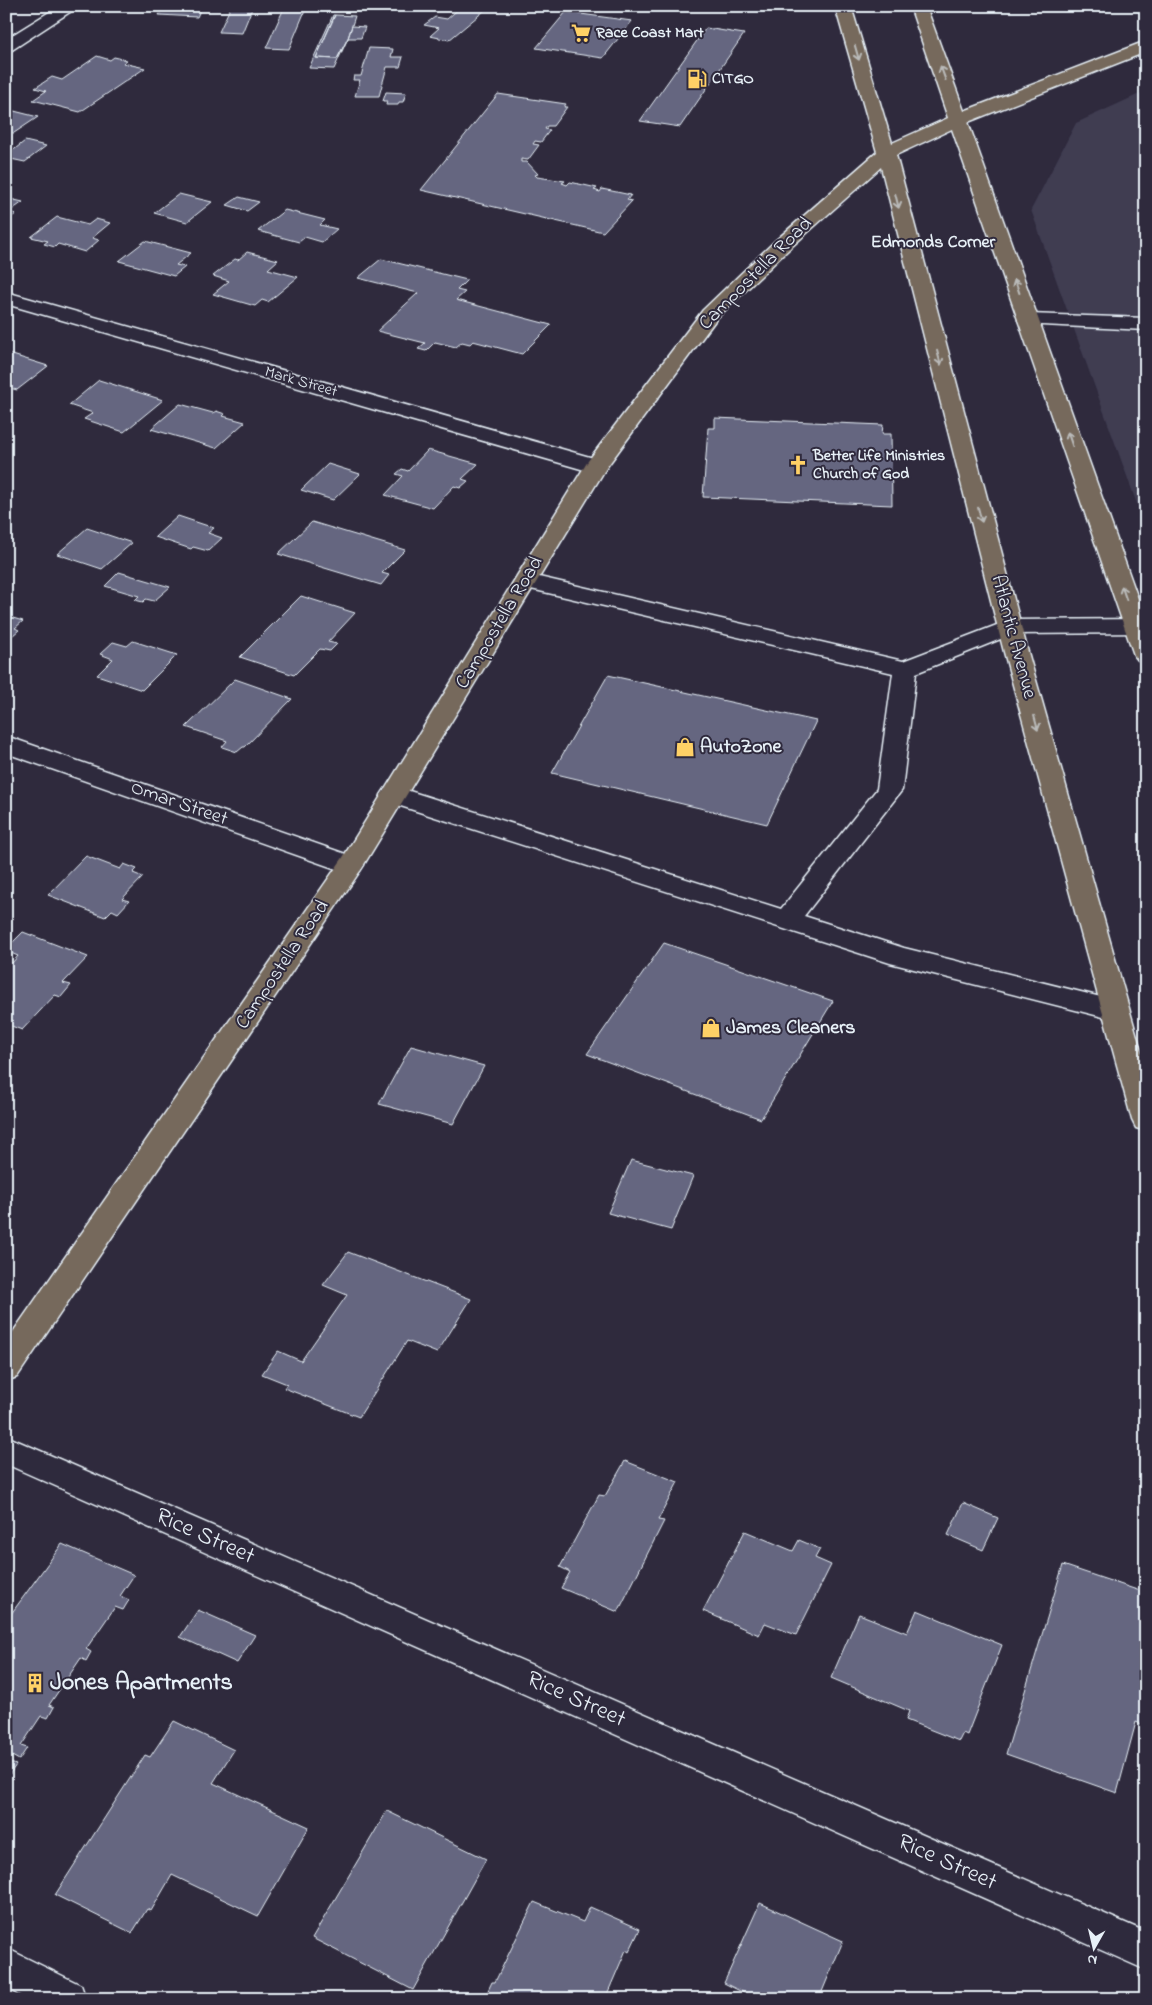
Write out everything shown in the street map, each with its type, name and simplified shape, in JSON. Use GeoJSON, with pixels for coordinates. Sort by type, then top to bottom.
{"type":"FeatureCollection","features":[{"type":"Feature","properties":{"kind":"main road","name":"Atlantic Avenue"},"geometry":{"type":"LineString","coordinates":[[843,6],[886,153],[1010,627],[1146,1120]]}},
{"type":"Feature","properties":{"kind":"main road"},"geometry":{"type":"LineString","coordinates":[[918,6],[960,119],[1028,320],[1141,626],[1146,655]]}},
{"type":"Feature","properties":{"kind":"main road","name":"Campostella Road"},"geometry":{"type":"LineString","coordinates":[[6,1368],[351,865],[596,466],[710,314],[781,246],[886,153],[960,119],[1146,46]]}},
{"type":"Feature","properties":{"kind":"street"},"geometry":{"type":"LineString","coordinates":[[34,6],[66,9]]}},
{"type":"Feature","properties":{"kind":"street"},"geometry":{"type":"LineString","coordinates":[[6,46],[66,9]]}},
{"type":"Feature","properties":{"kind":"street","name":"Mark Street"},"geometry":{"type":"LineString","coordinates":[[6,298],[596,466]]}},
{"type":"Feature","properties":{"kind":"street"},"geometry":{"type":"LineString","coordinates":[[1028,320],[1146,324]]}},
{"type":"Feature","properties":{"kind":"street"},"geometry":{"type":"LineString","coordinates":[[526,581],[905,669],[1010,627],[1141,626]]}},
{"type":"Feature","properties":{"kind":"street"},"geometry":{"type":"LineString","coordinates":[[787,920],[889,790],[905,669]]}},
{"type":"Feature","properties":{"kind":"street","name":"Omar Street"},"geometry":{"type":"LineString","coordinates":[[6,744],[351,865]]}},
{"type":"Feature","properties":{"kind":"street"},"geometry":{"type":"LineString","coordinates":[[394,795],[900,956],[1115,1010]]}},
{"type":"Feature","properties":{"kind":"street","name":"Rice Street"},"geometry":{"type":"LineString","coordinates":[[6,1449],[1146,1951]]}},
{"type":"Feature","properties":{"kind":"street"},"geometry":{"type":"LineString","coordinates":[[6,1967],[66,1999]]}},
{"type":"Feature","properties":{"kind":"shaded area"},"geometry":{"type":"Polygon","coordinates":[[[1146,91],[1146,529],[1031,210],[1076,123],[1146,91]]]}},
{"type":"Feature","properties":{"kind":"building"},"geometry":{"type":"Polygon","coordinates":[[[164,6],[202,6],[197,17],[159,15],[164,6]]]}},
{"type":"Feature","properties":{"kind":"building"},"geometry":{"type":"Polygon","coordinates":[[[231,6],[253,6],[242,33],[219,32],[231,6]]]}},
{"type":"Feature","properties":{"kind":"building"},"geometry":{"type":"Polygon","coordinates":[[[285,6],[307,6],[289,49],[266,48],[285,6]]]}},
{"type":"Feature","properties":{"kind":"building"},"geometry":{"type":"Polygon","coordinates":[[[462,6],[490,6],[449,40],[430,36],[439,28],[424,25],[435,17],[447,19],[462,6]]]}},
{"type":"Feature","properties":{"kind":"building"},"geometry":{"type":"Polygon","coordinates":[[[606,6],[640,6],[636,11],[606,6]]]}},
{"type":"Feature","properties":{"kind":"building"},"geometry":{"type":"Polygon","coordinates":[[[566,12],[632,21],[603,58],[536,48],[566,12]]]}},
{"type":"Feature","properties":{"kind":"building"},"geometry":{"type":"Polygon","coordinates":[[[333,15],[335,15],[316,58],[337,59],[348,38],[334,69],[309,68],[333,15]]]}},
{"type":"Feature","properties":{"kind":"building"},"geometry":{"type":"Polygon","coordinates":[[[335,15],[355,16],[348,38],[337,59],[316,58],[335,15]]]}},
{"type":"Feature","properties":{"kind":"building"},"geometry":{"type":"Polygon","coordinates":[[[352,26],[365,27],[361,38],[348,38],[352,26]]]}},
{"type":"Feature","properties":{"kind":"building"},"geometry":{"type":"Polygon","coordinates":[[[706,28],[744,34],[680,127],[640,121],[706,28]]]}},
{"type":"Feature","properties":{"kind":"building"},"geometry":{"type":"Polygon","coordinates":[[[369,48],[393,49],[391,57],[403,57],[400,67],[387,67],[379,96],[355,96],[360,80],[353,80],[354,76],[361,76],[369,48]]]}},
{"type":"Feature","properties":{"kind":"building"},"geometry":{"type":"Polygon","coordinates":[[[97,56],[110,60],[114,57],[127,60],[123,63],[145,68],[80,112],[33,100],[46,91],[35,88],[52,77],[62,80],[97,56]]]}},
{"type":"Feature","properties":{"kind":"building"},"geometry":{"type":"Polygon","coordinates":[[[386,92],[406,93],[403,102],[399,102],[398,105],[386,105],[387,101],[383,101],[386,92]]]}},
{"type":"Feature","properties":{"kind":"building"},"geometry":{"type":"Polygon","coordinates":[[[498,94],[566,104],[564,107],[567,107],[553,126],[547,126],[545,129],[550,130],[541,142],[535,141],[533,144],[539,145],[528,160],[521,159],[521,162],[527,162],[538,174],[535,175],[537,177],[565,181],[562,183],[567,185],[570,182],[597,188],[594,190],[600,192],[602,189],[631,195],[627,200],[632,201],[603,232],[421,190],[498,94]]]}},
{"type":"Feature","properties":{"kind":"building"},"geometry":{"type":"Polygon","coordinates":[[[6,109],[38,117],[14,133],[6,132],[6,109]]]}},
{"type":"Feature","properties":{"kind":"building"},"geometry":{"type":"Polygon","coordinates":[[[25,141],[46,146],[25,162],[6,158],[6,156],[25,141]]]}},
{"type":"Feature","properties":{"kind":"building"},"geometry":{"type":"Polygon","coordinates":[[[179,194],[212,202],[187,222],[154,213],[179,194]]]}},
{"type":"Feature","properties":{"kind":"building"},"geometry":{"type":"Polygon","coordinates":[[[239,197],[259,202],[247,211],[227,205],[239,197]]]}},
{"type":"Feature","properties":{"kind":"building"},"geometry":{"type":"Polygon","coordinates":[[[6,198],[23,202],[9,212],[16,214],[6,221],[6,198]]]}},
{"type":"Feature","properties":{"kind":"building"},"geometry":{"type":"Polygon","coordinates":[[[285,210],[325,220],[320,225],[337,229],[322,242],[305,237],[299,242],[258,231],[285,210]]]}},
{"type":"Feature","properties":{"kind":"building"},"geometry":{"type":"Polygon","coordinates":[[[57,217],[88,225],[96,219],[110,223],[92,238],[99,240],[85,252],[58,244],[55,247],[44,244],[48,241],[31,237],[57,217]]]}},
{"type":"Feature","properties":{"kind":"building"},"geometry":{"type":"Polygon","coordinates":[[[145,241],[191,253],[176,265],[185,267],[174,276],[119,261],[145,241]]]}},
{"type":"Feature","properties":{"kind":"building"},"geometry":{"type":"Polygon","coordinates":[[[247,252],[278,260],[268,269],[298,277],[268,302],[262,300],[255,306],[213,294],[229,281],[213,276],[247,252]]]}},
{"type":"Feature","properties":{"kind":"building"},"geometry":{"type":"Polygon","coordinates":[[[381,259],[467,280],[457,290],[465,292],[456,300],[551,325],[522,354],[473,341],[470,344],[462,342],[456,347],[435,342],[426,351],[418,349],[425,343],[377,331],[418,293],[358,278],[381,259]]]}},
{"type":"Feature","properties":{"kind":"building"},"geometry":{"type":"Polygon","coordinates":[[[6,353],[48,366],[17,390],[6,387],[6,353]]]}},
{"type":"Feature","properties":{"kind":"building"},"geometry":{"type":"Polygon","coordinates":[[[99,380],[163,400],[124,432],[84,419],[93,413],[69,405],[99,380]]]}},
{"type":"Feature","properties":{"kind":"building"},"geometry":{"type":"Polygon","coordinates":[[[180,404],[213,413],[216,411],[225,414],[223,416],[245,422],[216,448],[151,429],[180,404]]]}},
{"type":"Feature","properties":{"kind":"building","name":"Better Life Ministries Church of God"},"geometry":{"type":"Polygon","coordinates":[[[715,418],[883,425],[882,434],[891,434],[892,505],[703,497],[708,428],[715,428],[715,418]]]}},
{"type":"Feature","properties":{"kind":"building"},"geometry":{"type":"Polygon","coordinates":[[[428,450],[478,464],[462,479],[468,481],[460,488],[454,486],[433,508],[385,495],[403,476],[396,474],[402,469],[408,471],[428,450]]]}},
{"type":"Feature","properties":{"kind":"building"},"geometry":{"type":"Polygon","coordinates":[[[328,464],[360,474],[333,500],[301,490],[328,464]]]}},
{"type":"Feature","properties":{"kind":"building"},"geometry":{"type":"Polygon","coordinates":[[[178,516],[214,528],[208,533],[222,538],[208,551],[193,547],[191,549],[155,537],[178,516]]]}},
{"type":"Feature","properties":{"kind":"building"},"geometry":{"type":"Polygon","coordinates":[[[312,522],[405,550],[382,573],[389,575],[381,585],[278,554],[312,522]]]}},
{"type":"Feature","properties":{"kind":"building"},"geometry":{"type":"Polygon","coordinates":[[[87,528],[132,543],[102,569],[57,554],[87,528]]]}},
{"type":"Feature","properties":{"kind":"building"},"geometry":{"type":"Polygon","coordinates":[[[119,572],[170,587],[154,601],[146,599],[143,602],[135,600],[139,596],[105,586],[119,572]]]}},
{"type":"Feature","properties":{"kind":"building"},"geometry":{"type":"Polygon","coordinates":[[[301,596],[355,613],[328,642],[337,644],[330,651],[320,649],[294,675],[240,657],[301,596]]]}},
{"type":"Feature","properties":{"kind":"building"},"geometry":{"type":"Polygon","coordinates":[[[6,616],[23,621],[15,628],[19,630],[12,636],[6,635],[6,616]]]}},
{"type":"Feature","properties":{"kind":"building"},"geometry":{"type":"Polygon","coordinates":[[[133,641],[177,655],[142,690],[97,675],[113,659],[100,654],[113,642],[127,646],[133,641]]]}},
{"type":"Feature","properties":{"kind":"building","name":"AutoZone"},"geometry":{"type":"Polygon","coordinates":[[[608,675],[816,721],[767,824],[552,773],[608,675]]]}},
{"type":"Feature","properties":{"kind":"building"},"geometry":{"type":"Polygon","coordinates":[[[235,679],[292,699],[245,747],[237,752],[222,747],[227,741],[186,727],[235,679]]]}},
{"type":"Feature","properties":{"kind":"building"},"geometry":{"type":"Polygon","coordinates":[[[86,856],[120,869],[124,864],[137,869],[133,873],[143,877],[122,899],[129,901],[118,913],[112,910],[105,917],[48,895],[86,856]]]}},
{"type":"Feature","properties":{"kind":"building"},"geometry":{"type":"Polygon","coordinates":[[[23,932],[88,957],[63,983],[71,985],[61,997],[55,995],[22,1030],[6,1024],[6,960],[12,963],[18,956],[6,951],[6,949],[23,932]]]}},
{"type":"Feature","properties":{"kind":"building","name":"James Cleaners"},"geometry":{"type":"Polygon","coordinates":[[[664,943],[833,1001],[761,1119],[587,1054],[664,943]]]}},
{"type":"Feature","properties":{"kind":"building"},"geometry":{"type":"Polygon","coordinates":[[[411,1046],[484,1066],[453,1124],[379,1104],[411,1046]]]}},
{"type":"Feature","properties":{"kind":"building"},"geometry":{"type":"Polygon","coordinates":[[[631,1160],[693,1176],[671,1230],[608,1213],[631,1160]]]}},
{"type":"Feature","properties":{"kind":"building"},"geometry":{"type":"Polygon","coordinates":[[[348,1252],[471,1299],[437,1353],[407,1341],[359,1417],[284,1388],[287,1384],[262,1374],[278,1351],[301,1361],[347,1295],[323,1285],[348,1252]]]}},
{"type":"Feature","properties":{"kind":"building"},"geometry":{"type":"Polygon","coordinates":[[[625,1461],[678,1482],[658,1520],[664,1521],[618,1612],[561,1588],[570,1572],[560,1567],[599,1495],[605,1496],[625,1461]]]}},
{"type":"Feature","properties":{"kind":"building"},"geometry":{"type":"Polygon","coordinates":[[[963,1503],[998,1518],[983,1550],[948,1535],[963,1503]]]}},
{"type":"Feature","properties":{"kind":"building"},"geometry":{"type":"Polygon","coordinates":[[[745,1531],[793,1551],[799,1540],[820,1549],[815,1558],[831,1565],[796,1635],[765,1623],[759,1635],[703,1611],[745,1531]]]}},
{"type":"Feature","properties":{"kind":"building","name":"Jones Apartments"},"geometry":{"type":"Polygon","coordinates":[[[62,1544],[134,1575],[120,1596],[129,1600],[123,1610],[115,1607],[86,1649],[91,1652],[86,1661],[81,1658],[49,1705],[54,1707],[48,1718],[41,1716],[21,1746],[27,1748],[19,1760],[12,1756],[8,1762],[16,1765],[7,1778],[6,1617],[8,1618],[62,1544]]]}},
{"type":"Feature","properties":{"kind":"building"},"geometry":{"type":"Polygon","coordinates":[[[1063,1565],[1146,1593],[1146,1726],[1136,1722],[1117,1793],[1006,1754],[1063,1565]]]}},
{"type":"Feature","properties":{"kind":"building"},"geometry":{"type":"Polygon","coordinates":[[[198,1610],[255,1635],[237,1663],[180,1637],[198,1610]]]}},
{"type":"Feature","properties":{"kind":"building"},"geometry":{"type":"Polygon","coordinates":[[[917,1610],[1002,1645],[967,1735],[963,1733],[959,1741],[906,1720],[909,1711],[831,1678],[859,1614],[907,1633],[917,1610]]]}},
{"type":"Feature","properties":{"kind":"building"},"geometry":{"type":"Polygon","coordinates":[[[174,1721],[234,1750],[213,1783],[309,1827],[258,1916],[172,1875],[151,1911],[147,1909],[132,1933],[55,1895],[145,1755],[150,1757],[174,1721]]]}},
{"type":"Feature","properties":{"kind":"building"},"geometry":{"type":"Polygon","coordinates":[[[387,1811],[486,1859],[413,1990],[312,1938],[387,1811]]]}},
{"type":"Feature","properties":{"kind":"building"},"geometry":{"type":"Polygon","coordinates":[[[534,1902],[583,1922],[590,1907],[640,1929],[629,1952],[626,1950],[605,1999],[484,1999],[492,1982],[495,1982],[534,1902]]]}},
{"type":"Feature","properties":{"kind":"building"},"geometry":{"type":"Polygon","coordinates":[[[760,1903],[843,1941],[819,1999],[756,1999],[724,1983],[760,1903]]]}},
{"type":"Feature","properties":{"kind":"place","name":"Race Coast Mart"},"geometry":{"type":"Point","coordinates":[581,33]}},
{"type":"Feature","properties":{"kind":"place","name":"CITGO"},"geometry":{"type":"Point","coordinates":[697,79]}},
{"type":"Feature","properties":{"kind":"place","name":"Better Life Ministries Church of God"},"geometry":{"type":"Point","coordinates":[798,465]}},
{"type":"Feature","properties":{"kind":"place","name":"AutoZone"},"geometry":{"type":"Point","coordinates":[685,747]}},
{"type":"Feature","properties":{"kind":"place","name":"James Cleaners"},"geometry":{"type":"Point","coordinates":[711,1028]}},
{"type":"Feature","properties":{"kind":"place","name":"Jones Apartments"},"geometry":{"type":"Point","coordinates":[35,1683]}},
{"type":"Feature","properties":{"kind":"district","name":"Edmonds Corner"},"geometry":{"type":"Point","coordinates":[933,243]}}]}
